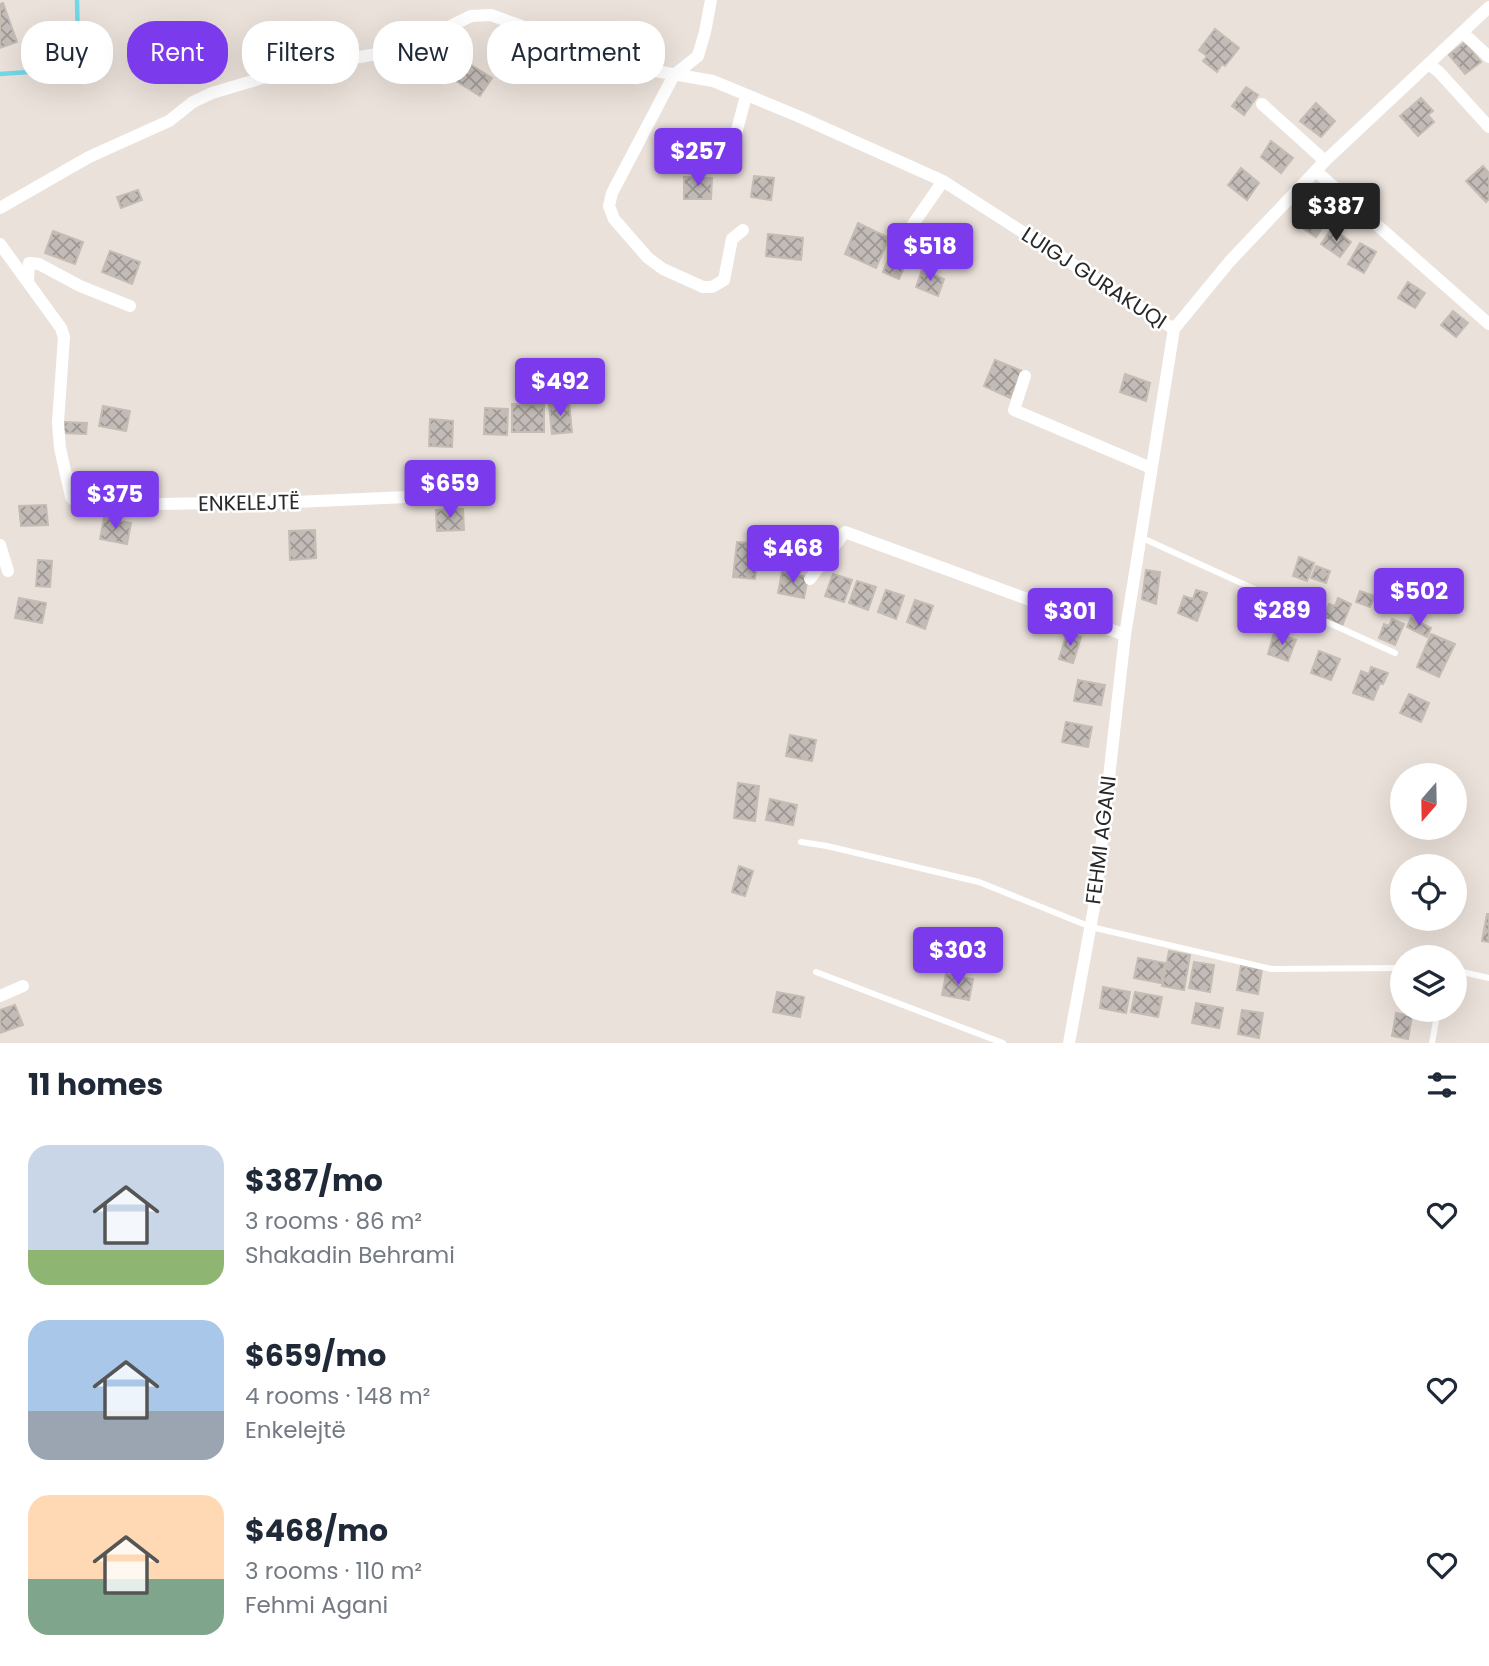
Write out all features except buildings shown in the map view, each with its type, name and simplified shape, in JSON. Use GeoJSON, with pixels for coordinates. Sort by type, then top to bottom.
{"type":"FeatureCollection","features":[{"type":"Feature","properties":{"kind":"street"},"geometry":{"type":"LineString","coordinates":[[702,79],[698,56],[711,0]]}},
{"type":"Feature","properties":{"kind":"street"},"geometry":{"type":"LineString","coordinates":[[1174,329],[1230,261],[1325,162],[1489,8]]}},
{"type":"Feature","properties":{"kind":"street","name":"LUIGJ GURAKUQI"},"geometry":{"type":"LineString","coordinates":[[0,208],[89,157],[169,121],[193,102],[212,93],[293,69],[405,47],[471,16],[501,17],[638,68],[702,79],[800,117],[943,181],[1174,329]]}},
{"type":"Feature","properties":{"kind":"street"},"geometry":{"type":"LineString","coordinates":[[1463,33],[1489,57]]}},
{"type":"Feature","properties":{"kind":"street"},"geometry":{"type":"LineString","coordinates":[[698,56],[674,75],[612,193],[609,206],[611,213],[656,265],[708,288],[717,286],[724,279],[732,239],[743,230]]}},
{"type":"Feature","properties":{"kind":"street"},"geometry":{"type":"LineString","coordinates":[[1430,65],[1489,127]]}},
{"type":"Feature","properties":{"kind":"street"},"geometry":{"type":"LineString","coordinates":[[730,156],[746,96]]}},
{"type":"Feature","properties":{"kind":"street"},"geometry":{"type":"LineString","coordinates":[[1262,104],[1325,162]]}},
{"type":"Feature","properties":{"kind":"street"},"geometry":{"type":"LineString","coordinates":[[1317,172],[1489,324]]}},
{"type":"Feature","properties":{"kind":"street"},"geometry":{"type":"LineString","coordinates":[[907,233],[943,181]]}},
{"type":"Feature","properties":{"kind":"street","name":"ENKELEJTË"},"geometry":{"type":"LineString","coordinates":[[0,244],[61,328],[64,337],[58,433],[68,487],[76,502],[89,505],[172,505],[407,497]]}},
{"type":"Feature","properties":{"kind":"street"},"geometry":{"type":"LineString","coordinates":[[28,281],[29,262],[39,264],[79,286],[130,306]]}},
{"type":"Feature","properties":{"kind":"street","name":"FEHMI AGANI"},"geometry":{"type":"LineString","coordinates":[[1069,1043],[1091,927],[1125,635],[1174,329]]}},
{"type":"Feature","properties":{"kind":"street"},"geometry":{"type":"LineString","coordinates":[[1025,376],[1014,410],[1152,468]]}},
{"type":"Feature","properties":{"kind":"street"},"geometry":{"type":"LineString","coordinates":[[810,579],[845,532],[1125,635]]}},
{"type":"Feature","properties":{"kind":"street"},"geometry":{"type":"LineString","coordinates":[[0,545],[8,571]]}},
{"type":"Feature","properties":{"kind":"street"},"geometry":{"type":"LineString","coordinates":[[0,996],[23,986]]}},
{"type":"Feature","properties":{"kind":"lane"},"geometry":{"type":"LineString","coordinates":[[1140,537],[1395,653]]}},
{"type":"Feature","properties":{"kind":"lane"},"geometry":{"type":"LineString","coordinates":[[801,842],[979,881],[1091,927],[1272,969],[1390,968]]}},
{"type":"Feature","properties":{"kind":"lane"},"geometry":{"type":"LineString","coordinates":[[816,972],[1003,1043]]}},
{"type":"Feature","properties":{"kind":"lane"},"geometry":{"type":"LineString","coordinates":[[1467,973],[1489,978]]}},
{"type":"Feature","properties":{"kind":"lane"},"geometry":{"type":"LineString","coordinates":[[1432,1043],[1436,1022]]}},
{"type":"Feature","properties":{"kind":"waterway"},"geometry":{"type":"LineString","coordinates":[[0,74],[43,71],[78,51],[77,0]]}}]}
